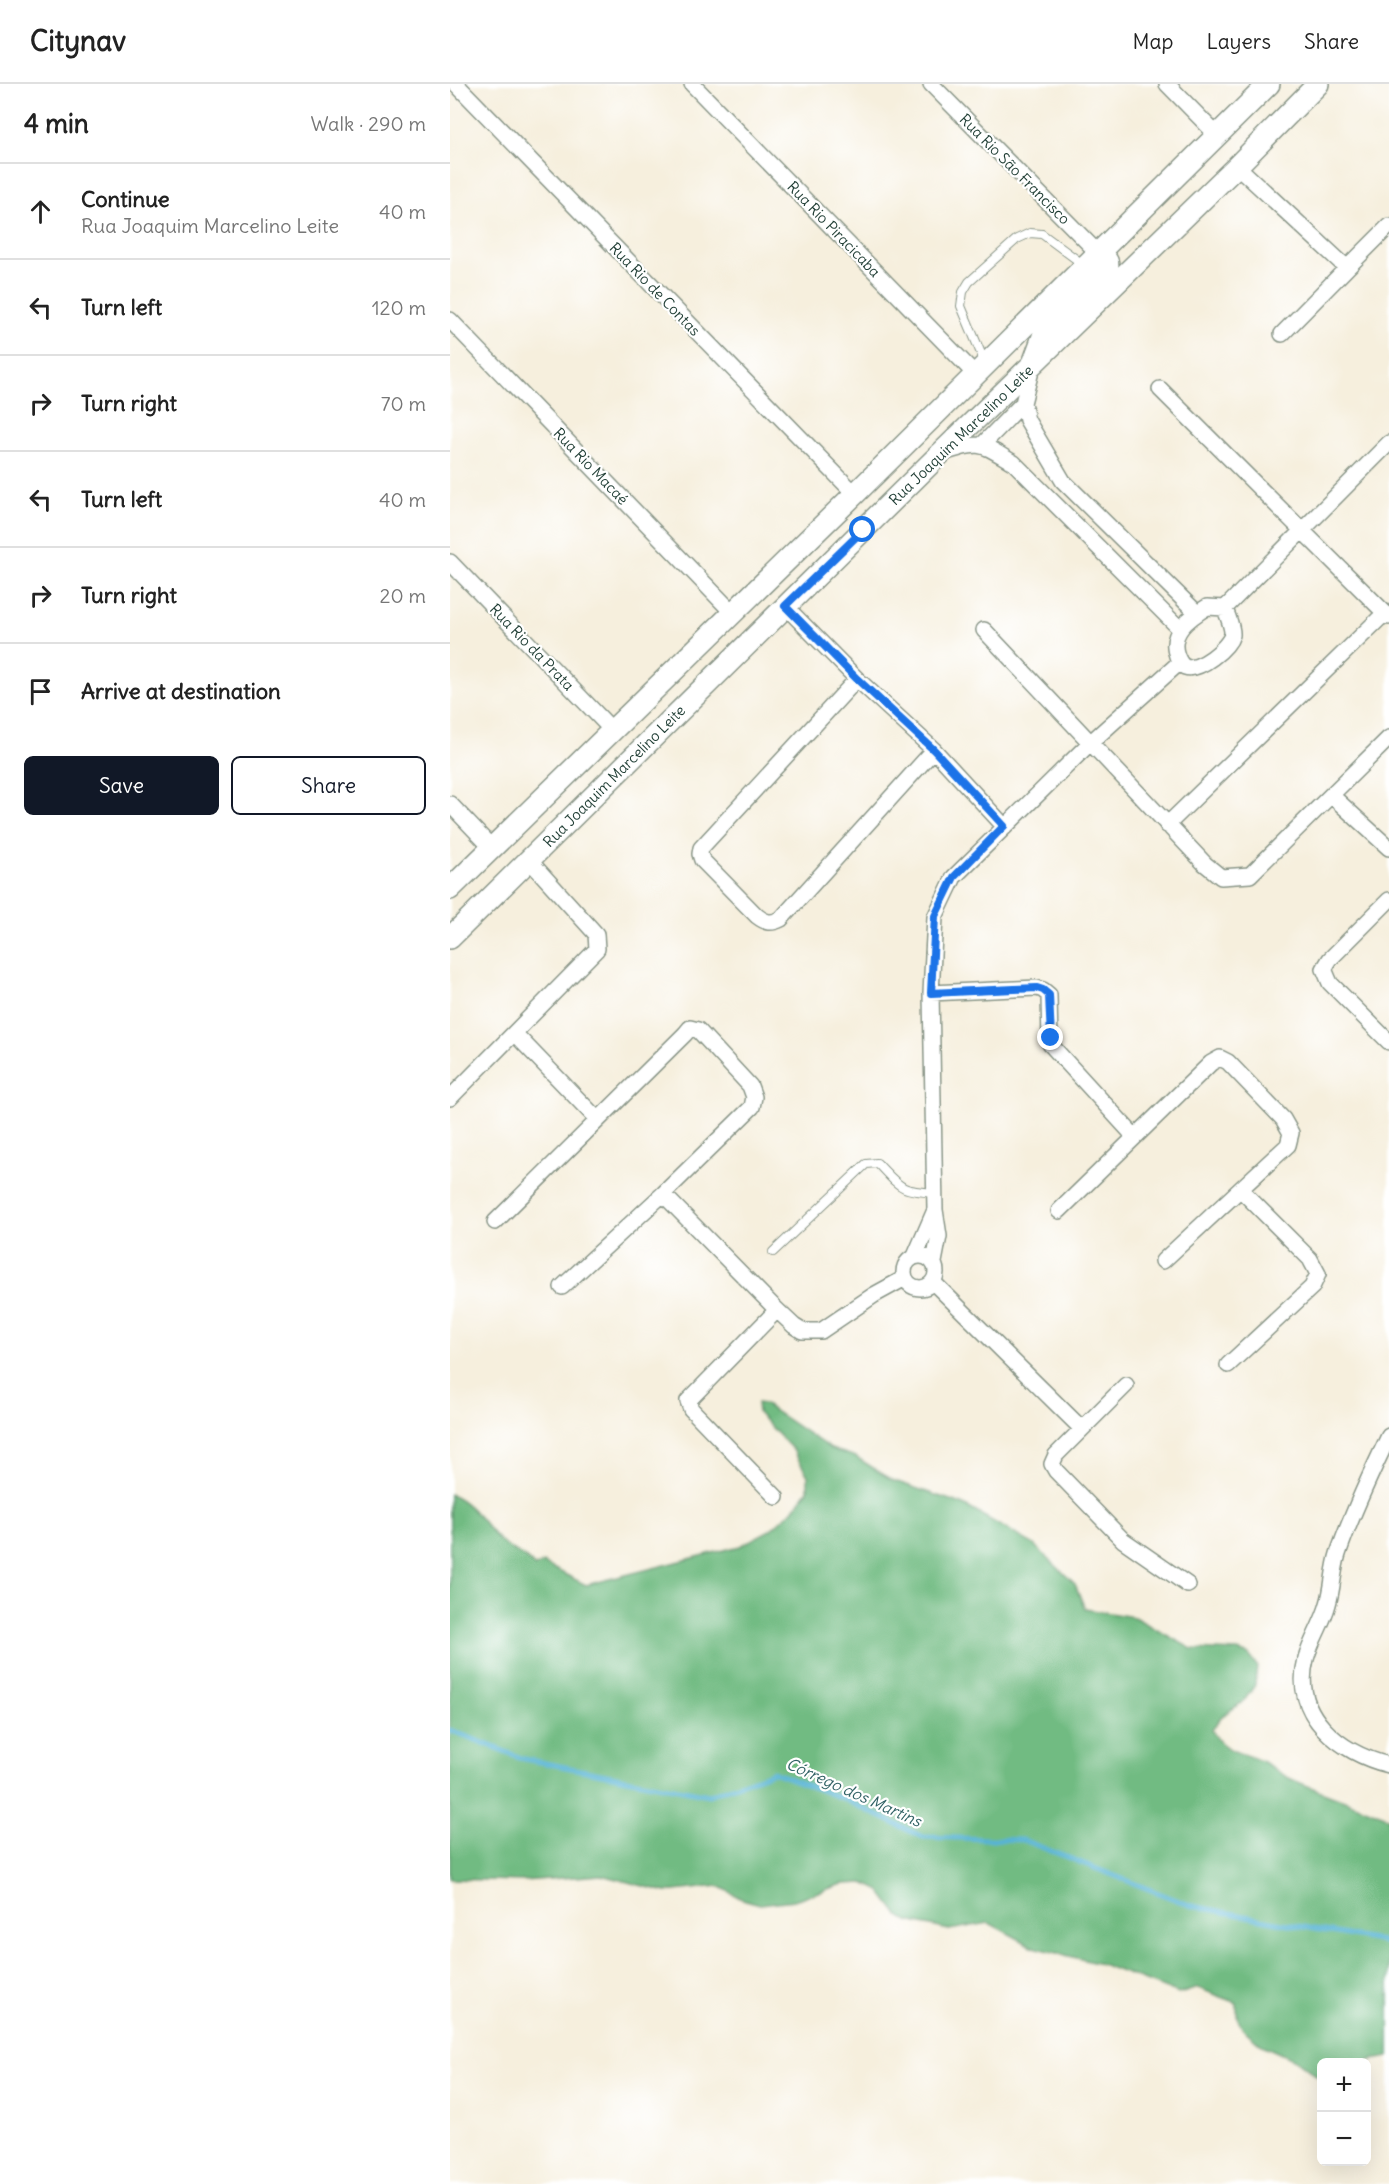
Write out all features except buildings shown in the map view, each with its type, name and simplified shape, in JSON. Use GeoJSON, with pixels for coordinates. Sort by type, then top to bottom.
{"type":"FeatureCollection","features":[{"type":"Feature","properties":{"kind":"main road","name":"Rua Joaquim Marcelino Leite"},"geometry":{"type":"LineString","coordinates":[[450,889],[950,401],[1269,84]]}},
{"type":"Feature","properties":{"kind":"main road","name":"Rua Joaquim Marcelino Leite"},"geometry":{"type":"LineString","coordinates":[[450,938],[1318,84]]}},
{"type":"Feature","properties":{"kind":"main road"},"geometry":{"type":"LineString","coordinates":[[1251,101],[1263,102],[1269,107],[1275,115],[1276,125]]}},
{"type":"Feature","properties":{"kind":"main road"},"geometry":{"type":"LineString","coordinates":[[1032,367],[1044,334],[1106,273],[1109,265],[1107,260],[1092,260]]}},
{"type":"Feature","properties":{"kind":"main road"},"geometry":{"type":"LineString","coordinates":[[863,530],[855,523],[853,514],[857,505],[930,435],[950,401]]}},
{"type":"Feature","properties":{"kind":"main road"},"geometry":{"type":"LineString","coordinates":[[558,784],[567,800],[583,809]]}},
{"type":"Feature","properties":{"kind":"main road"},"geometry":{"type":"LineString","coordinates":[[524,818],[537,816],[543,818],[549,827],[545,844]]}},
{"type":"Feature","properties":{"kind":"street","name":"Rua Rio Piracicaba"},"geometry":{"type":"LineString","coordinates":[[692,84],[981,370]]}},
{"type":"Feature","properties":{"kind":"street","name":"Rua Rio São Francisco"},"geometry":{"type":"LineString","coordinates":[[931,84],[1092,260]]}},
{"type":"Feature","properties":{"kind":"street"},"geometry":{"type":"LineString","coordinates":[[1167,84],[1217,135]]}},
{"type":"Feature","properties":{"kind":"street","name":"Rua Rio de Contas"},"geometry":{"type":"LineString","coordinates":[[453,85],[855,494]]}},
{"type":"Feature","properties":{"kind":"street"},"geometry":{"type":"LineString","coordinates":[[1237,166],[1347,268]]}},
{"type":"Feature","properties":{"kind":"street"},"geometry":{"type":"LineString","coordinates":[[1282,334],[1389,226]]}},
{"type":"Feature","properties":{"kind":"street","name":"Rua Rio Macaé"},"geometry":{"type":"LineString","coordinates":[[450,320],[733,613]]}},
{"type":"Feature","properties":{"kind":"street"},"geometry":{"type":"LineString","coordinates":[[1032,367],[1023,403],[1026,420],[1064,481],[1197,613]]}},
{"type":"Feature","properties":{"kind":"street"},"geometry":{"type":"LineString","coordinates":[[1160,389],[1387,615],[1167,825]]}},
{"type":"Feature","properties":{"kind":"street"},"geometry":{"type":"LineString","coordinates":[[983,444],[1023,403]]}},
{"type":"Feature","properties":{"kind":"street"},"geometry":{"type":"LineString","coordinates":[[940,454],[967,445],[983,444],[1014,463],[1180,629]]}},
{"type":"Feature","properties":{"kind":"street"},"geometry":{"type":"LineString","coordinates":[[1225,608],[1232,630],[1231,638],[1207,663],[1187,668],[1179,663],[1174,649],[1176,634],[1180,629],[1207,607],[1225,608],[1386,450]]}},
{"type":"Feature","properties":{"kind":"street","name":"Rua Rio da Prata"},"geometry":{"type":"LineString","coordinates":[[450,562],[613,731]]}},
{"type":"Feature","properties":{"kind":"street"},"geometry":{"type":"LineString","coordinates":[[785,606],[857,679],[934,750],[1004,826]]}},
{"type":"Feature","properties":{"kind":"street"},"geometry":{"type":"LineString","coordinates":[[984,630],[1204,864],[1221,877],[1250,875],[1389,738]]}},
{"type":"Feature","properties":{"kind":"street"},"geometry":{"type":"LineString","coordinates":[[663,1194],[777,1310],[794,1326],[802,1330],[821,1331],[874,1295],[909,1282],[923,1288],[933,1282],[937,1272],[934,1262],[939,1236],[935,1210],[931,993],[935,916],[954,877],[1090,743],[1179,663]]}},
{"type":"Feature","properties":{"kind":"street"},"geometry":{"type":"LineString","coordinates":[[857,679],[701,848],[702,860],[757,916],[765,922],[772,923],[781,919],[934,750]]}},
{"type":"Feature","properties":{"kind":"street"},"geometry":{"type":"LineString","coordinates":[[1331,795],[1389,848]]}},
{"type":"Feature","properties":{"kind":"street"},"geometry":{"type":"LineString","coordinates":[[450,804],[492,848]]}},
{"type":"Feature","properties":{"kind":"street"},"geometry":{"type":"LineString","coordinates":[[450,1098],[597,949],[596,934],[529,860]]}},
{"type":"Feature","properties":{"kind":"street"},"geometry":{"type":"LineString","coordinates":[[1389,900],[1330,959],[1324,969],[1330,983],[1389,1042]]}},
{"type":"Feature","properties":{"kind":"street"},"geometry":{"type":"LineString","coordinates":[[931,993],[1037,988],[1043,990],[1049,995],[1050,1044],[1135,1137]]}},
{"type":"Feature","properties":{"kind":"street"},"geometry":{"type":"LineString","coordinates":[[495,1222],[690,1028],[698,1030],[750,1086],[754,1097],[752,1107],[663,1194],[562,1287]]}},
{"type":"Feature","properties":{"kind":"street"},"geometry":{"type":"LineString","coordinates":[[515,1034],[598,1120]]}},
{"type":"Feature","properties":{"kind":"street"},"geometry":{"type":"LineString","coordinates":[[1059,1211],[1211,1063],[1220,1058],[1228,1062],[1283,1119],[1292,1133],[1288,1145],[1163,1261]]}},
{"type":"Feature","properties":{"kind":"street"},"geometry":{"type":"LineString","coordinates":[[1228,1365],[1312,1287],[1318,1274],[1310,1259],[1241,1190]]}},
{"type":"Feature","properties":{"kind":"street"},"geometry":{"type":"LineString","coordinates":[[909,1282],[905,1267],[915,1256],[935,1210]]}},
{"type":"Feature","properties":{"kind":"street"},"geometry":{"type":"LineString","coordinates":[[915,1256],[926,1256],[934,1262]]}},
{"type":"Feature","properties":{"kind":"street"},"geometry":{"type":"LineString","coordinates":[[933,1282],[1082,1429]]}},
{"type":"Feature","properties":{"kind":"street"},"geometry":{"type":"LineString","coordinates":[[776,1497],[691,1409],[688,1401],[777,1310]]}},
{"type":"Feature","properties":{"kind":"street"},"geometry":{"type":"LineString","coordinates":[[1126,1385],[1056,1455],[1052,1464],[1056,1471],[1123,1540],[1188,1585]]}},
{"type":"Feature","properties":{"kind":"street"},"geometry":{"type":"LineString","coordinates":[[1389,1436],[1360,1495],[1337,1557],[1328,1604],[1305,1660],[1303,1687],[1306,1701],[1316,1721],[1327,1733],[1340,1744],[1358,1754],[1389,1765]]}},
{"type":"Feature","properties":{"kind":"lane"},"geometry":{"type":"LineString","coordinates":[[981,370],[961,306],[963,292],[969,282],[1017,238],[1029,233],[1042,234],[1092,260]]}},
{"type":"Feature","properties":{"kind":"lane"},"geometry":{"type":"LineString","coordinates":[[772,1252],[866,1164],[877,1163],[900,1187],[907,1190],[935,1192]]}},
{"type":"Feature","properties":{"kind":"green space"},"geometry":{"type":"Polygon","coordinates":[[[757,1403],[764,1404],[831,1449],[856,1457],[892,1480],[962,1504],[1033,1544],[1075,1584],[1085,1609],[1134,1617],[1192,1649],[1238,1651],[1249,1655],[1257,1666],[1255,1685],[1244,1701],[1221,1717],[1212,1730],[1222,1744],[1233,1751],[1261,1761],[1289,1778],[1389,1818],[1389,2057],[1371,2060],[1371,2058],[1317,2058],[1317,2076],[1297,2061],[1262,2045],[1243,2029],[1237,2017],[1237,2003],[1198,1988],[1179,1994],[1104,1965],[1034,1947],[989,1923],[949,1930],[908,1921],[898,1915],[880,1891],[864,1883],[843,1884],[794,1900],[760,1904],[742,1899],[719,1886],[666,1892],[601,1875],[523,1881],[450,1879],[450,1494],[472,1509],[501,1542],[535,1567],[543,1563],[586,1585],[740,1546],[770,1530],[793,1510],[808,1490],[808,1476],[793,1450],[758,1413],[757,1403]]]}},
{"type":"Feature","properties":{"kind":"waterway","name":"Córrego dos Martins"},"geometry":{"type":"LineString","coordinates":[[450,1730],[524,1759],[709,1795],[773,1772],[841,1798],[923,1837],[1023,1840],[1192,1906],[1389,1943]]}},
{"type":"Feature","properties":{"kind":"route"},"geometry":{"type":"LineString","coordinates":[[863,530],[785,606],[857,679],[934,750],[1004,826],[954,877],[935,916],[931,993],[1037,988],[1043,990],[1049,995],[1051,1038]]}}]}
